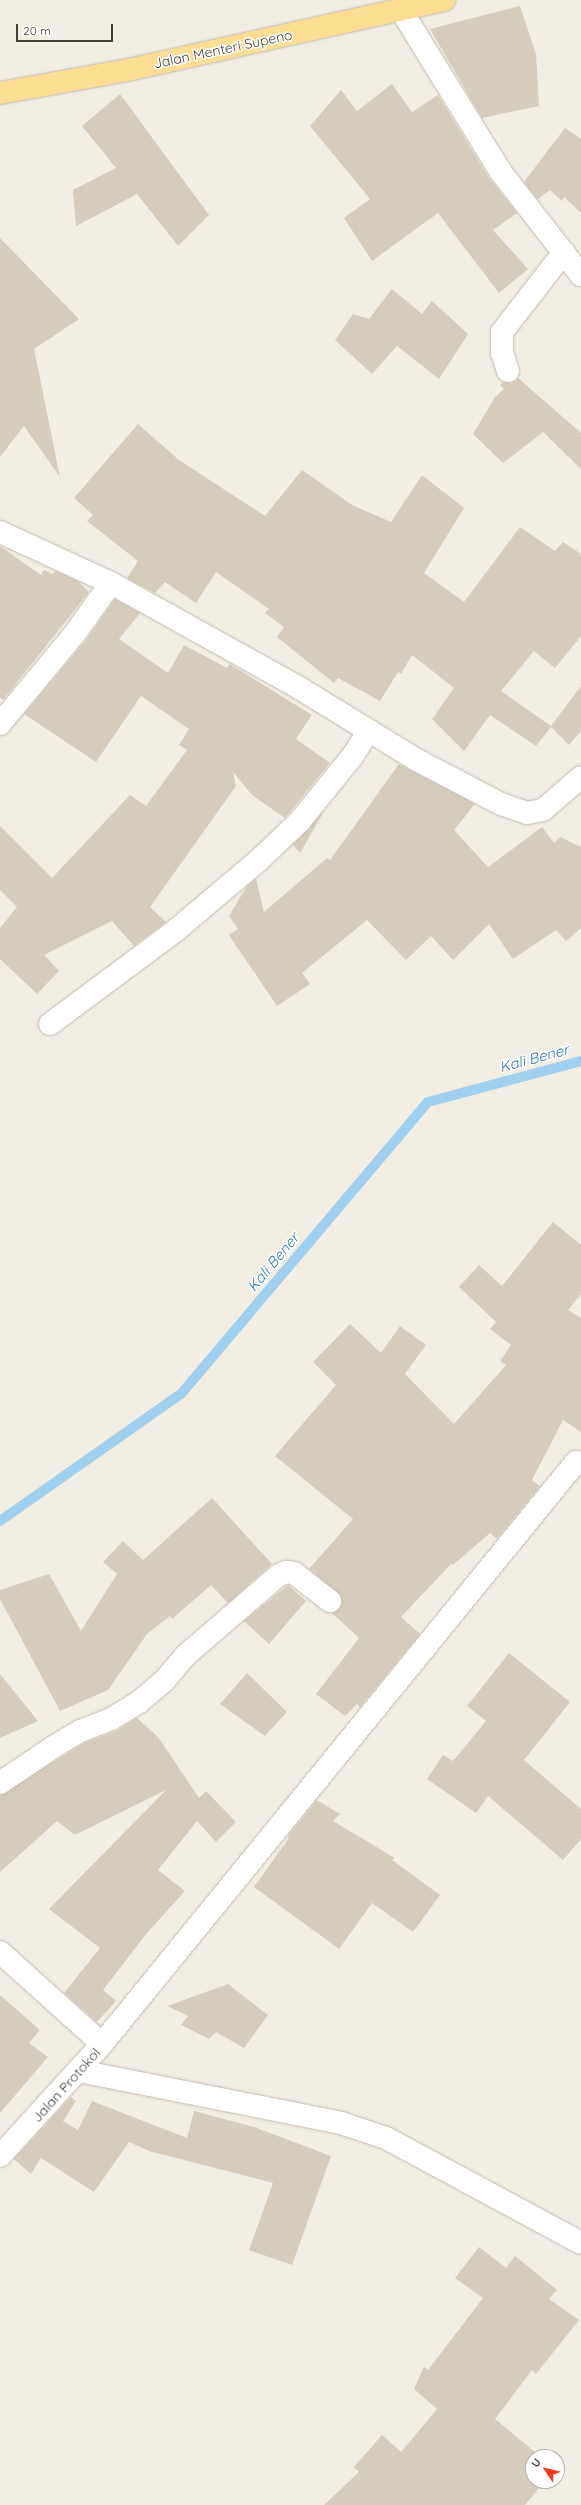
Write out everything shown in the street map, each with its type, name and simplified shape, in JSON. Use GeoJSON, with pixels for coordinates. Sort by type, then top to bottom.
{"type":"FeatureCollection","features":[{"type":"Feature","properties":{"kind":"main road","name":"Jalan Menteri Supeno"},"geometry":{"type":"LineString","coordinates":[[0,93],[128,70],[444,0]]}},
{"type":"Feature","properties":{"kind":"street"},"geometry":{"type":"LineString","coordinates":[[401,10],[500,172],[581,275]]}},
{"type":"Feature","properties":{"kind":"street"},"geometry":{"type":"LineString","coordinates":[[508,371],[502,354],[502,332],[564,252]]}},
{"type":"Feature","properties":{"kind":"street"},"geometry":{"type":"LineString","coordinates":[[0,532],[111,583],[296,686],[416,759],[501,804],[527,812],[543,810],[581,777]]}},
{"type":"Feature","properties":{"kind":"street"},"geometry":{"type":"LineString","coordinates":[[0,724],[76,632],[111,583]]}},
{"type":"Feature","properties":{"kind":"street"},"geometry":{"type":"LineString","coordinates":[[50,1024],[175,931],[259,860],[300,821],[354,754],[369,730]]}},
{"type":"Feature","properties":{"kind":"street"},"geometry":{"type":"LineString","coordinates":[[102,2044],[576,1462]]}},
{"type":"Feature","properties":{"kind":"street"},"geometry":{"type":"LineString","coordinates":[[0,1783],[80,1731],[111,1719],[139,1702],[164,1681],[185,1656],[279,1575],[286,1572],[294,1573],[330,1601]]}},
{"type":"Feature","properties":{"kind":"street","name":"Jalan Protokol"},"geometry":{"type":"LineString","coordinates":[[0,1952],[102,2044],[0,2156]]}},
{"type":"Feature","properties":{"kind":"street"},"geometry":{"type":"LineString","coordinates":[[79,2071],[341,2123],[386,2138],[581,2244]]}},
{"type":"Feature","properties":{"kind":"building"},"geometry":{"type":"Polygon","coordinates":[[[520,6],[536,54],[539,106],[482,118],[430,29],[520,6]]]}},
{"type":"Feature","properties":{"kind":"building"},"geometry":{"type":"Polygon","coordinates":[[[392,84],[412,112],[438,95],[489,178],[517,213],[493,230],[528,269],[499,293],[438,213],[372,261],[344,218],[370,199],[310,126],[341,90],[357,111],[392,84]]]}},
{"type":"Feature","properties":{"kind":"building"},"geometry":{"type":"Polygon","coordinates":[[[120,94],[209,215],[178,246],[137,194],[76,226],[73,190],[116,168],[82,126],[120,94]]]}},
{"type":"Feature","properties":{"kind":"building"},"geometry":{"type":"Polygon","coordinates":[[[565,128],[581,139],[581,213],[564,197],[562,201],[550,190],[538,199],[524,182],[565,128]]]}},
{"type":"Feature","properties":{"kind":"building"},"geometry":{"type":"Polygon","coordinates":[[[0,238],[79,319],[34,349],[60,477],[24,426],[0,457],[0,238]]]}},
{"type":"Feature","properties":{"kind":"building"},"geometry":{"type":"Polygon","coordinates":[[[392,289],[422,314],[432,301],[468,334],[439,379],[397,346],[372,374],[335,340],[353,314],[369,319],[392,289]]]}},
{"type":"Feature","properties":{"kind":"building"},"geometry":{"type":"Polygon","coordinates":[[[518,378],[581,433],[581,469],[543,432],[503,463],[473,434],[495,397],[504,389],[500,385],[503,382],[512,383],[518,378]]]}},
{"type":"Feature","properties":{"kind":"building"},"geometry":{"type":"Polygon","coordinates":[[[138,424],[179,460],[265,516],[302,470],[352,505],[391,522],[422,475],[464,508],[424,573],[464,602],[520,527],[555,551],[563,542],[581,554],[581,636],[555,668],[534,651],[501,691],[551,726],[581,686],[581,731],[569,745],[551,727],[536,746],[490,715],[464,751],[432,719],[454,688],[412,655],[401,674],[398,672],[380,701],[338,678],[334,683],[277,637],[284,627],[265,613],[269,609],[216,572],[196,603],[165,582],[155,593],[127,578],[138,561],[87,521],[93,515],[74,498],[138,424]]]}},
{"type":"Feature","properties":{"kind":"building"},"geometry":{"type":"Polygon","coordinates":[[[0,546],[41,575],[44,570],[53,574],[55,571],[78,581],[89,592],[3,700],[0,698],[0,546]]]}},
{"type":"Feature","properties":{"kind":"building"},"geometry":{"type":"Polygon","coordinates":[[[115,599],[140,613],[119,639],[168,673],[184,645],[227,668],[230,664],[312,715],[296,739],[330,763],[285,818],[252,795],[233,772],[236,786],[150,907],[166,922],[134,946],[112,921],[44,955],[59,971],[37,994],[0,959],[0,928],[17,907],[0,890],[0,826],[52,878],[130,795],[146,806],[187,750],[179,745],[189,729],[141,696],[96,762],[24,714],[86,640],[115,599]]]}},
{"type":"Feature","properties":{"kind":"building"},"geometry":{"type":"Polygon","coordinates":[[[399,764],[475,804],[454,830],[488,867],[542,827],[554,843],[560,837],[581,847],[581,928],[566,941],[556,930],[513,959],[489,924],[453,960],[431,936],[406,960],[367,920],[302,973],[310,984],[277,1006],[229,935],[238,929],[229,916],[247,886],[256,879],[264,912],[327,858],[330,860],[399,764]]]}},
{"type":"Feature","properties":{"kind":"building"},"geometry":{"type":"Polygon","coordinates":[[[324,811],[300,853],[293,845],[324,811]]]}},
{"type":"Feature","properties":{"kind":"building"},"geometry":{"type":"Polygon","coordinates":[[[553,1222],[581,1245],[581,1294],[568,1310],[581,1318],[581,1432],[563,1420],[532,1480],[540,1486],[497,1539],[490,1533],[453,1565],[451,1564],[401,1617],[420,1634],[360,1707],[357,1704],[345,1716],[316,1694],[359,1638],[332,1613],[340,1608],[341,1596],[309,1569],[353,1519],[275,1456],[336,1385],[313,1362],[350,1324],[381,1353],[400,1326],[426,1345],[405,1374],[454,1424],[506,1365],[500,1361],[511,1345],[490,1329],[496,1322],[459,1287],[479,1265],[502,1286],[553,1222]]]}},
{"type":"Feature","properties":{"kind":"building"},"geometry":{"type":"Polygon","coordinates":[[[212,1498],[272,1564],[228,1603],[211,1585],[172,1619],[170,1616],[147,1634],[108,1690],[60,1711],[0,1599],[0,1590],[49,1574],[81,1631],[117,1574],[103,1562],[123,1541],[143,1560],[212,1498]]]}},
{"type":"Feature","properties":{"kind":"building"},"geometry":{"type":"Polygon","coordinates":[[[288,1585],[306,1601],[269,1644],[244,1621],[288,1585]]]}},
{"type":"Feature","properties":{"kind":"building"},"geometry":{"type":"Polygon","coordinates":[[[509,1653],[570,1702],[524,1760],[581,1809],[581,1839],[563,1860],[488,1796],[476,1813],[427,1779],[443,1755],[453,1761],[486,1721],[467,1706],[509,1653]]]}},
{"type":"Feature","properties":{"kind":"building"},"geometry":{"type":"Polygon","coordinates":[[[247,1673],[287,1712],[265,1736],[220,1704],[247,1673]]]}},
{"type":"Feature","properties":{"kind":"building"},"geometry":{"type":"Polygon","coordinates":[[[0,1674],[38,1721],[0,1738],[0,1674]]]}},
{"type":"Feature","properties":{"kind":"building"},"geometry":{"type":"Polygon","coordinates":[[[137,1718],[158,1737],[199,1798],[206,1791],[236,1822],[216,1842],[197,1821],[158,1870],[185,1891],[147,1933],[103,1990],[116,2001],[97,2022],[64,1993],[100,1948],[49,1909],[166,1790],[75,1835],[57,1821],[0,1872],[0,1795],[86,1742],[116,1731],[137,1718]]]}},
{"type":"Feature","properties":{"kind":"building"},"geometry":{"type":"Polygon","coordinates":[[[317,1800],[340,1814],[333,1821],[395,1858],[392,1860],[440,1895],[413,1932],[372,1903],[339,1949],[254,1887],[289,1838],[287,1837],[317,1800]]]}},
{"type":"Feature","properties":{"kind":"building"},"geometry":{"type":"Polygon","coordinates":[[[228,1984],[268,2015],[244,2048],[216,2032],[209,2039],[181,2025],[188,2016],[167,2006],[228,1984]]]}},
{"type":"Feature","properties":{"kind":"building"},"geometry":{"type":"Polygon","coordinates":[[[0,1995],[40,2030],[29,2043],[48,2057],[0,2113],[0,1995]]]}},
{"type":"Feature","properties":{"kind":"building"},"geometry":{"type":"Polygon","coordinates":[[[71,2097],[76,2101],[63,2121],[78,2130],[92,2101],[187,2138],[194,2111],[254,2127],[331,2156],[292,2265],[249,2250],[273,2183],[149,2151],[129,2142],[94,2192],[41,2158],[31,2174],[14,2159],[71,2097]]]}},
{"type":"Feature","properties":{"kind":"building"},"geometry":{"type":"Polygon","coordinates":[[[479,2247],[506,2268],[515,2256],[557,2290],[549,2299],[579,2320],[536,2374],[532,2370],[495,2419],[531,2449],[525,2449],[525,2489],[538,2489],[525,2505],[324,2505],[359,2472],[354,2467],[382,2435],[401,2452],[437,2409],[414,2389],[424,2367],[428,2370],[483,2298],[455,2278],[479,2247]]]}},
{"type":"Feature","properties":{"kind":"waterway","name":"Kali Bener"},"geometry":{"type":"LineString","coordinates":[[0,1521],[181,1394],[428,1102],[581,1061]]}}]}
